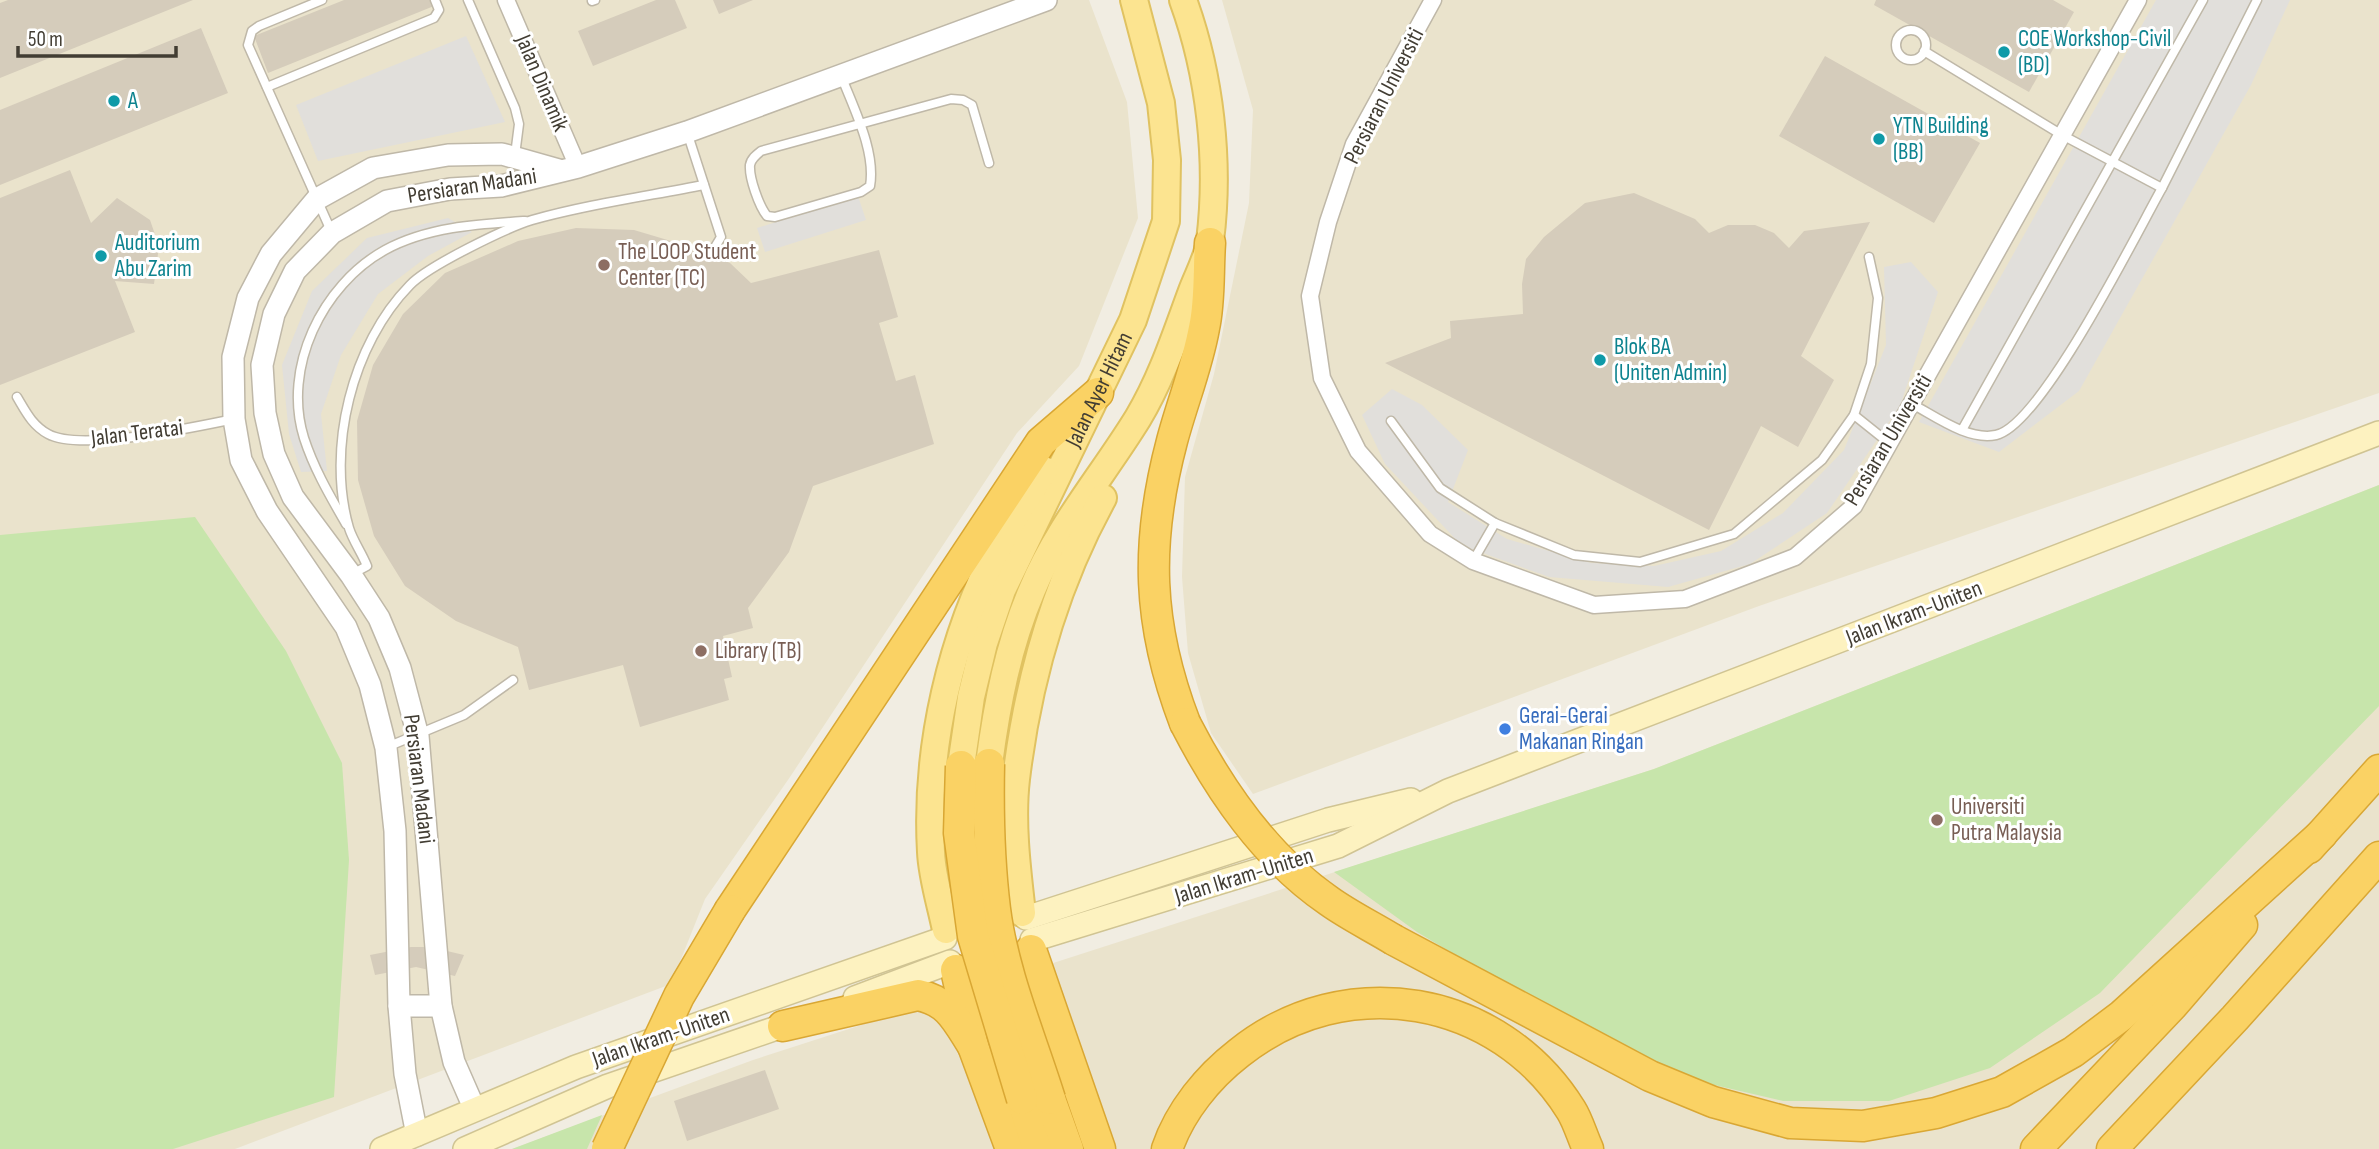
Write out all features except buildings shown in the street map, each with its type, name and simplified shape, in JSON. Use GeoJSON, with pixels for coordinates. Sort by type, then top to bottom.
{"type":"FeatureCollection","features":[{"type":"Feature","properties":{"kind":"highway"},"geometry":{"type":"LineString","coordinates":[[1210,243],[1205,327],[1158,499],[1153,567],[1156,626],[1167,676],[1185,723],[1212,775],[1245,820],[1280,859],[1328,901],[1394,940],[1650,1076],[1713,1102],[1790,1123],[1863,1126],[1936,1113],[2002,1092],[2073,1052],[2121,1016],[2322,834]]}},
{"type":"Feature","properties":{"kind":"highway"},"geometry":{"type":"LineString","coordinates":[[607,1149],[679,996],[730,911],[1041,442],[1098,393]]}},
{"type":"Feature","properties":{"kind":"highway"},"geometry":{"type":"LineString","coordinates":[[975,765],[959,833],[972,936],[1036,1099],[1068,1149]]}},
{"type":"Feature","properties":{"kind":"highway"},"geometry":{"type":"LineString","coordinates":[[2036,1149],[2172,1006],[2379,770]]}},
{"type":"Feature","properties":{"kind":"highway"},"geometry":{"type":"LineString","coordinates":[[2112,1149],[2235,1018],[2379,857]]}},
{"type":"Feature","properties":{"kind":"highway"},"geometry":{"type":"LineString","coordinates":[[1028,930],[1100,1149]]}},
{"type":"Feature","properties":{"kind":"highway"},"geometry":{"type":"LineString","coordinates":[[953,966],[973,1046],[1011,1149]]}},
{"type":"Feature","properties":{"kind":"highway"},"geometry":{"type":"LineString","coordinates":[[783,1026],[918,995],[935,998],[947,1007],[973,1046]]}},
{"type":"Feature","properties":{"kind":"highway"},"geometry":{"type":"LineString","coordinates":[[1167,1149],[1190,1105],[1218,1069],[1256,1039],[1300,1016],[1346,1004],[1400,1001],[1449,1013],[1499,1037],[1535,1067],[1572,1110],[1588,1149]]}},
{"type":"Feature","properties":{"kind":"highway"},"geometry":{"type":"LineString","coordinates":[[1036,1099],[1038,1149]]}},
{"type":"Feature","properties":{"kind":"main road","name":"Jalan Ayer Hitam"},"geometry":{"type":"LineString","coordinates":[[975,765],[971,696],[984,643],[1002,590],[1133,320],[1166,221],[1167,160],[1161,103],[1134,0]]}},
{"type":"Feature","properties":{"kind":"main road","name":"Jalan Ayer Hitam"},"geometry":{"type":"LineString","coordinates":[[975,765],[997,704],[1013,641],[1033,588],[1063,530],[1119,447],[1161,372],[1210,243],[1212,162],[1209,104],[1186,8]]}},
{"type":"Feature","properties":{"kind":"main road"},"geometry":{"type":"LineString","coordinates":[[1080,429],[1055,453],[1000,543],[959,643],[938,727],[930,784],[931,854],[953,966],[979,983],[1006,980],[1026,963],[1028,930],[1017,869],[1016,781],[1038,660],[1056,601],[1082,537],[1116,476],[1119,447]]}},
{"type":"Feature","properties":{"kind":"main road","name":"Jalan Ikram-Uniten"},"geometry":{"type":"LineString","coordinates":[[1028,930],[1338,846],[1448,790],[2379,433]]}},
{"type":"Feature","properties":{"kind":"main road"},"geometry":{"type":"LineString","coordinates":[[945,934],[960,907],[972,900],[999,898],[1028,930]]}},
{"type":"Feature","properties":{"kind":"main road","name":"Jalan Ikram-Uniten"},"geometry":{"type":"LineString","coordinates":[[382,1149],[576,1067],[945,934]]}},
{"type":"Feature","properties":{"kind":"main road","name":"Jalan Ikram-Uniten"},"geometry":{"type":"LineString","coordinates":[[465,1149],[608,1086],[953,966]]}},
{"type":"Feature","properties":{"kind":"street","name":"Jalan Dinamik"},"geometry":{"type":"LineString","coordinates":[[506,0],[570,168]]}},
{"type":"Feature","properties":{"kind":"street"},"geometry":{"type":"LineString","coordinates":[[570,168],[687,132],[1046,0]]}},
{"type":"Feature","properties":{"kind":"street","name":"Persiaran Universiti"},"geometry":{"type":"LineString","coordinates":[[1433,0],[1354,144],[1328,222],[1310,296],[1322,378],[1358,451],[1430,534],[1473,561],[1594,605],[1685,599],[1795,556],[1854,506],[2138,0]]}},
{"type":"Feature","properties":{"kind":"street","name":"Persiaran Madani"},"geometry":{"type":"LineString","coordinates":[[417,1135],[405,1074],[399,1006],[395,831],[386,748],[370,685],[346,627],[324,590],[267,511],[241,460],[234,419],[233,357],[248,298],[271,254],[317,199],[373,168],[448,156],[502,154],[570,168]]}},
{"type":"Feature","properties":{"kind":"street","name":"Persiaran Madani"},"geometry":{"type":"LineString","coordinates":[[475,1110],[454,1062],[441,1006],[436,922],[418,736],[400,668],[379,618],[293,497],[274,454],[265,413],[262,365],[274,314],[295,271],[332,233],[387,201],[450,189],[501,186],[570,168]]}},
{"type":"Feature","properties":{"kind":"street"},"geometry":{"type":"LineString","coordinates":[[234,419],[265,413]]}},
{"type":"Feature","properties":{"kind":"street"},"geometry":{"type":"LineString","coordinates":[[324,590],[351,575]]}},
{"type":"Feature","properties":{"kind":"street"},"geometry":{"type":"LineString","coordinates":[[397,922],[436,922]]}},
{"type":"Feature","properties":{"kind":"street"},"geometry":{"type":"LineString","coordinates":[[399,1006],[441,1006]]}},
{"type":"Feature","properties":{"kind":"lane"},"geometry":{"type":"LineString","coordinates":[[322,0],[252,31],[248,44],[332,233]]}},
{"type":"Feature","properties":{"kind":"lane"},"geometry":{"type":"LineString","coordinates":[[267,87],[434,18],[439,10],[435,0]]}},
{"type":"Feature","properties":{"kind":"lane"},"geometry":{"type":"LineString","coordinates":[[468,0],[515,108],[519,124],[514,158]]}},
{"type":"Feature","properties":{"kind":"lane"},"geometry":{"type":"LineString","coordinates":[[1962,430],[2203,0]]}},
{"type":"Feature","properties":{"kind":"lane"},"geometry":{"type":"LineString","coordinates":[[1911,403],[1962,430],[1983,436],[2007,431],[2038,397],[2057,372],[2162,188],[2257,0]]}},
{"type":"Feature","properties":{"kind":"lane"},"geometry":{"type":"LineString","coordinates":[[1924,51],[2062,135],[2162,188]]}},
{"type":"Feature","properties":{"kind":"lane"},"geometry":{"type":"LineString","coordinates":[[841,76],[860,124],[872,174],[870,186],[861,192],[775,217],[767,216],[761,209],[750,165],[754,156],[761,151],[860,124],[951,99],[963,100],[972,105],[989,163]]}},
{"type":"Feature","properties":{"kind":"lane"},"geometry":{"type":"LineString","coordinates":[[687,132],[721,237],[712,252]]}},
{"type":"Feature","properties":{"kind":"lane"},"geometry":{"type":"LineString","coordinates":[[351,575],[367,566],[319,475],[303,435],[300,382],[305,349],[323,310],[350,276],[385,250],[426,234],[468,225],[531,220],[704,185]]}},
{"type":"Feature","properties":{"kind":"lane"},"geometry":{"type":"LineString","coordinates":[[350,530],[341,483],[344,427],[358,370],[380,324],[411,283],[468,249],[531,220]]}},
{"type":"Feature","properties":{"kind":"lane"},"geometry":{"type":"LineString","coordinates":[[1391,421],[1440,488],[1495,523],[1574,555],[1640,562],[1734,534],[1822,460],[1854,415],[1871,364],[1878,298],[1869,257]]}},
{"type":"Feature","properties":{"kind":"lane","name":"Jalan Teratai"},"geometry":{"type":"LineString","coordinates":[[17,397],[30,420],[49,435],[74,440],[107,439],[234,419]]}},
{"type":"Feature","properties":{"kind":"lane"},"geometry":{"type":"LineString","coordinates":[[1854,415],[1889,443]]}},
{"type":"Feature","properties":{"kind":"lane"},"geometry":{"type":"LineString","coordinates":[[1473,561],[1495,523]]}},
{"type":"Feature","properties":{"kind":"lane"},"geometry":{"type":"LineString","coordinates":[[386,748],[464,715],[513,680]]}},
{"type":"Feature","properties":{"kind":"shaded area"},"geometry":{"type":"Polygon","coordinates":[[[0,0],[1089,0],[1127,102],[1138,218],[1079,366],[1017,433],[790,777],[705,899],[671,984],[235,1149],[0,1149],[0,0]]]}},
{"type":"Feature","properties":{"kind":"shaded area"},"geometry":{"type":"Polygon","coordinates":[[[1222,0],[2379,0],[2379,393],[1759,606],[1253,794],[1211,733],[1188,653],[1182,577],[1185,477],[1214,374],[1249,203],[1253,110],[1222,0]]]}},
{"type":"Feature","properties":{"kind":"shaded area"},"geometry":{"type":"Polygon","coordinates":[[[2156,0],[2290,0],[2251,85],[2079,391],[1999,452],[1919,422],[2156,0]]]}},
{"type":"Feature","properties":{"kind":"shaded area"},"geometry":{"type":"Polygon","coordinates":[[[466,36],[505,122],[318,161],[296,105],[466,36]]]}},
{"type":"Feature","properties":{"kind":"shaded area"},"geometry":{"type":"Polygon","coordinates":[[[858,196],[866,220],[765,252],[757,228],[858,196]]]}},
{"type":"Feature","properties":{"kind":"shaded area"},"geometry":{"type":"Polygon","coordinates":[[[448,218],[472,232],[428,256],[378,294],[341,355],[321,414],[327,471],[301,472],[289,434],[282,365],[312,291],[367,238],[448,218]]]}},
{"type":"Feature","properties":{"kind":"shaded area"},"geometry":{"type":"Polygon","coordinates":[[[1911,262],[1938,292],[1900,406],[1827,513],[1750,564],[1668,587],[1549,577],[1461,545],[1385,464],[1362,415],[1392,389],[1422,405],[1468,450],[1448,502],[1507,539],[1591,563],[1654,566],[1721,551],[1783,513],[1844,450],[1886,345],[1884,267],[1911,262]]]}},
{"type":"Feature","properties":{"kind":"shaded area","name":"Universiti Putra Malaysia"},"geometry":{"type":"Polygon","coordinates":[[[2379,485],[2379,1149],[512,1149],[753,1060],[1654,769],[2379,485]]]}},
{"type":"Feature","properties":{"kind":"green space"},"geometry":{"type":"Polygon","coordinates":[[[2379,485],[2379,706],[2100,993],[1990,1068],[1889,1101],[1783,1101],[1693,1080],[1567,1021],[1417,932],[1334,872],[1654,769],[2379,485]]]}},
{"type":"Feature","properties":{"kind":"green space"},"geometry":{"type":"Polygon","coordinates":[[[195,517],[286,651],[342,763],[349,860],[334,1097],[173,1149],[0,1149],[0,535],[195,517]]]}},
{"type":"Feature","properties":{"kind":"green space"},"geometry":{"type":"Polygon","coordinates":[[[602,1115],[587,1149],[512,1149],[602,1115]]]}},
{"type":"Feature","properties":{"kind":"place","name":"COE Workshop-Civil (BD)"},"geometry":{"type":"Point","coordinates":[2004,52]}},
{"type":"Feature","properties":{"kind":"place","name":"A"},"geometry":{"type":"Point","coordinates":[114,101]}},
{"type":"Feature","properties":{"kind":"place","name":"YTN Building (BB)"},"geometry":{"type":"Point","coordinates":[1879,139]}},
{"type":"Feature","properties":{"kind":"place","name":"Auditorium Abu Zarim"},"geometry":{"type":"Point","coordinates":[101,256]}},
{"type":"Feature","properties":{"kind":"place","name":"The LOOP Student Center (TC)"},"geometry":{"type":"Point","coordinates":[604,265]}},
{"type":"Feature","properties":{"kind":"place","name":"Blok BA (Uniten Admin)"},"geometry":{"type":"Point","coordinates":[1600,360]}},
{"type":"Feature","properties":{"kind":"place","name":"Library (TB)"},"geometry":{"type":"Point","coordinates":[701,651]}},
{"type":"Feature","properties":{"kind":"place","name":"Gerai-Gerai Makanan Ringan"},"geometry":{"type":"Point","coordinates":[1505,729]}},
{"type":"Feature","properties":{"kind":"place","name":"Universiti Putra Malaysia"},"geometry":{"type":"Point","coordinates":[1937,820]}}]}
